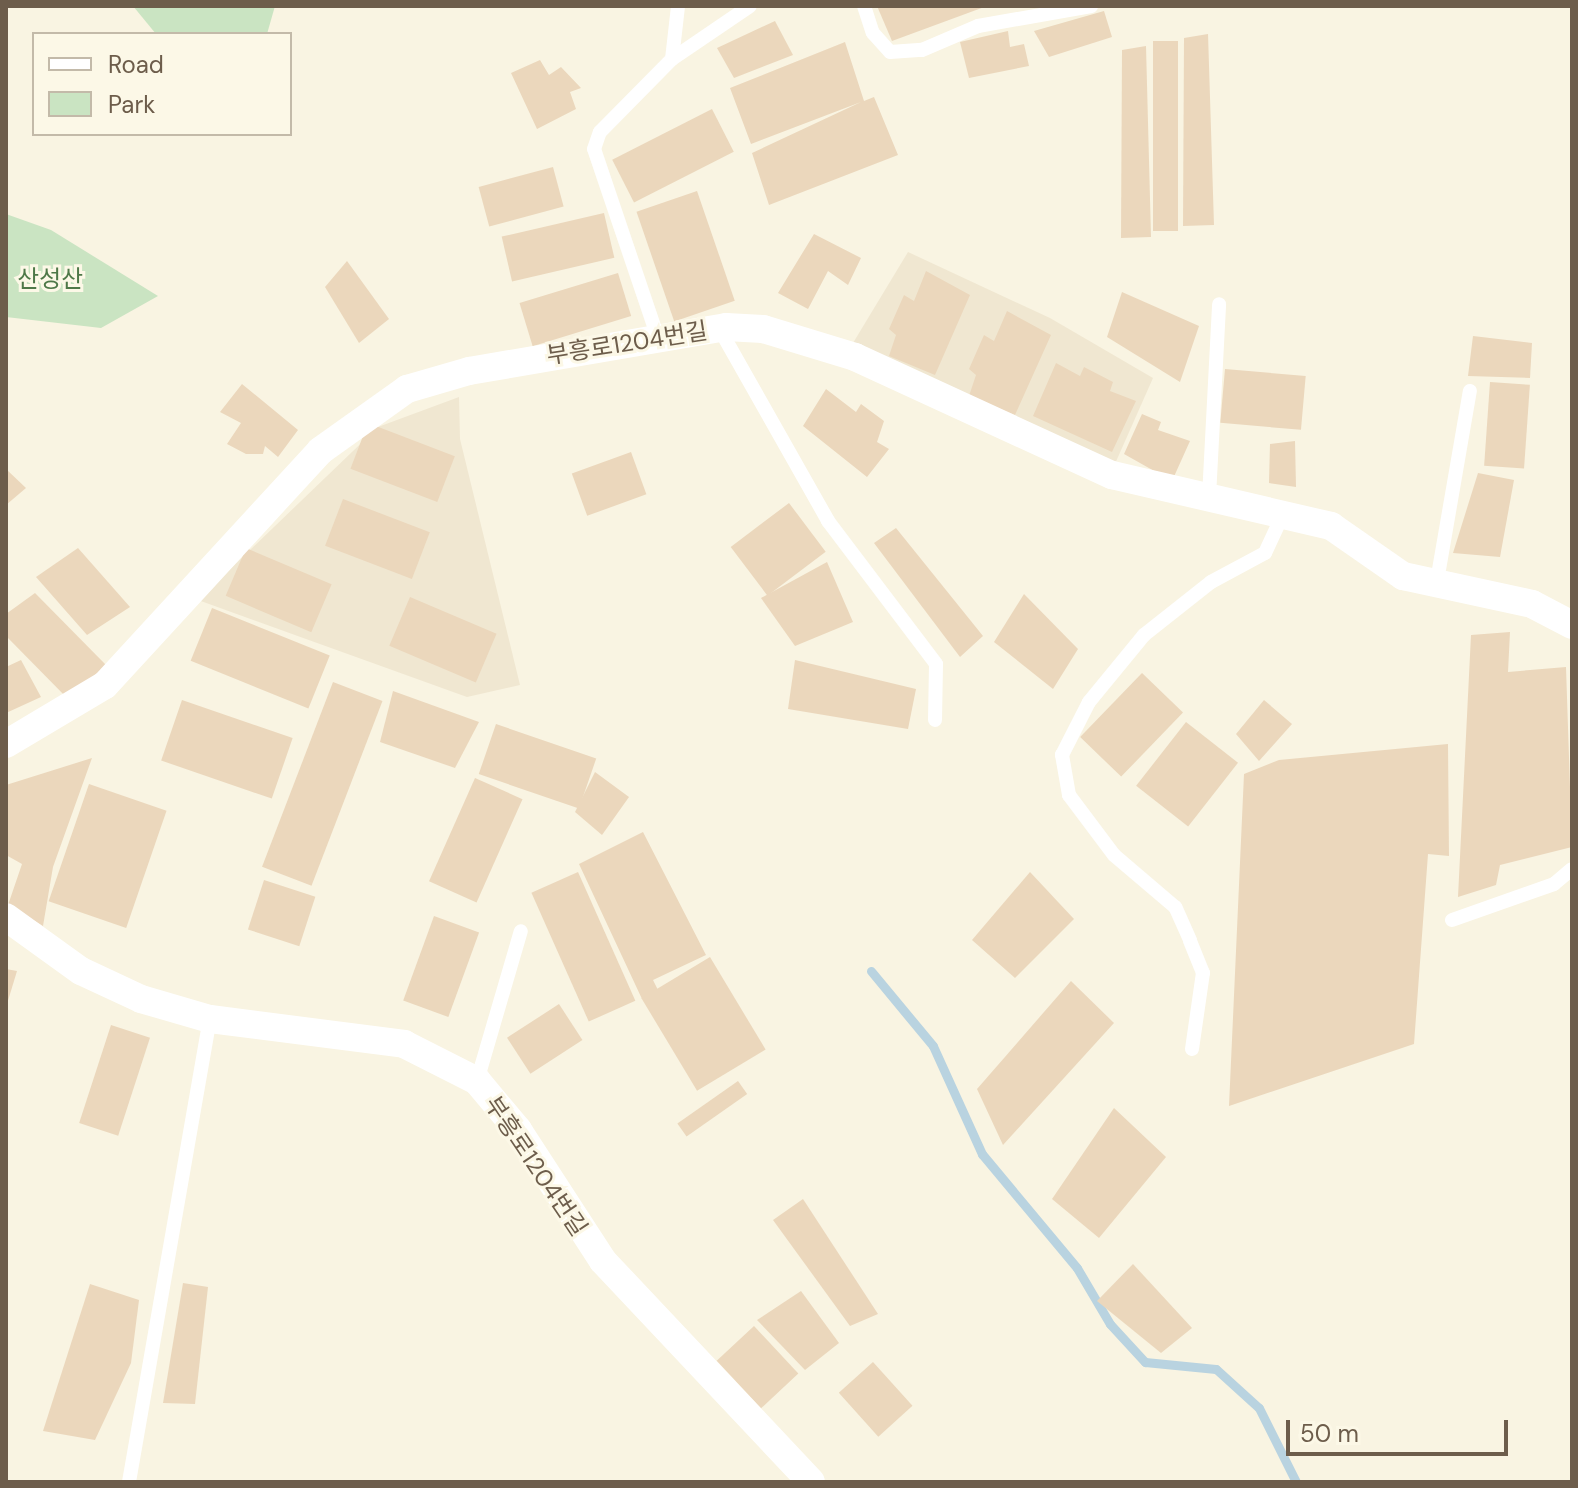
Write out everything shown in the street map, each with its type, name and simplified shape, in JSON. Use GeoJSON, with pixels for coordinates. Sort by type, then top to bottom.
{"type":"FeatureCollection","features":[{"type":"Feature","properties":{"kind":"street","name":"부흥로1204번길"},"geometry":{"type":"LineString","coordinates":[[6,744],[105,685],[214,559],[371,411],[438,378],[657,335],[719,328],[763,329],[855,357],[1112,475],[1285,512],[1331,526],[1403,576],[1436,587],[1532,604],[1572,625]]}},
{"type":"Feature","properties":{"kind":"street","name":"부흥로1204번길"},"geometry":{"type":"LineString","coordinates":[[6,917],[108,985],[210,1019],[380,1038],[439,1057],[477,1081],[518,1130],[603,1261],[811,1482]]}},
{"type":"Feature","properties":{"kind":"lane"},"geometry":{"type":"LineString","coordinates":[[672,59],[678,6]]}},
{"type":"Feature","properties":{"kind":"lane"},"geometry":{"type":"LineString","coordinates":[[657,335],[594,149],[600,132],[672,59],[750,6]]}},
{"type":"Feature","properties":{"kind":"lane"},"geometry":{"type":"LineString","coordinates":[[864,6],[873,33],[890,52],[922,50],[978,26],[1091,6]]}},
{"type":"Feature","properties":{"kind":"lane"},"geometry":{"type":"LineString","coordinates":[[1209,497],[1219,304]]}},
{"type":"Feature","properties":{"kind":"lane"},"geometry":{"type":"LineString","coordinates":[[719,328],[828,521],[936,664],[935,720]]}},
{"type":"Feature","properties":{"kind":"lane"},"geometry":{"type":"LineString","coordinates":[[1436,587],[1470,391]]}},
{"type":"Feature","properties":{"kind":"lane"},"geometry":{"type":"LineString","coordinates":[[1192,1049],[1203,973],[1190,940],[1175,907],[1114,855],[1069,795],[1062,755],[1089,702],[1144,635],[1211,582],[1265,553],[1285,512]]}},
{"type":"Feature","properties":{"kind":"lane"},"geometry":{"type":"LineString","coordinates":[[1452,920],[1554,884],[1572,869]]}},
{"type":"Feature","properties":{"kind":"lane"},"geometry":{"type":"LineString","coordinates":[[477,1081],[521,931]]}},
{"type":"Feature","properties":{"kind":"lane"},"geometry":{"type":"LineString","coordinates":[[129,1482],[210,1019]]}},
{"type":"Feature","properties":{"kind":"shaded area"},"geometry":{"type":"Polygon","coordinates":[[[908,252],[1050,318],[1153,378],[1114,466],[853,343],[908,252]]]}},
{"type":"Feature","properties":{"kind":"shaded area"},"geometry":{"type":"Polygon","coordinates":[[[459,397],[460,439],[520,685],[467,697],[198,600],[378,427],[459,397]]]}},
{"type":"Feature","properties":{"kind":"green space"},"geometry":{"type":"Polygon","coordinates":[[[133,6],[275,6],[268,32],[154,32],[133,6]]]}},
{"type":"Feature","properties":{"kind":"green space","name":"산성산"},"geometry":{"type":"Polygon","coordinates":[[[6,214],[51,230],[158,296],[101,328],[6,317],[6,214]]]}},
{"type":"Feature","properties":{"kind":"building"},"geometry":{"type":"Polygon","coordinates":[[[877,6],[987,6],[892,41],[877,6]]]}},
{"type":"Feature","properties":{"kind":"building"},"geometry":{"type":"Polygon","coordinates":[[[1104,11],[1112,37],[1049,57],[1034,31],[1104,11]]]}},
{"type":"Feature","properties":{"kind":"building"},"geometry":{"type":"Polygon","coordinates":[[[775,21],[793,55],[734,78],[717,48],[775,21]]]}},
{"type":"Feature","properties":{"kind":"building"},"geometry":{"type":"Polygon","coordinates":[[[1008,31],[1010,47],[1024,44],[1029,66],[969,78],[960,42],[1008,31]]]}},
{"type":"Feature","properties":{"kind":"building"},"geometry":{"type":"Polygon","coordinates":[[[1208,34],[1214,225],[1183,226],[1184,38],[1208,34]]]}},
{"type":"Feature","properties":{"kind":"building"},"geometry":{"type":"Polygon","coordinates":[[[1153,41],[1178,41],[1178,231],[1153,231],[1153,41]]]}},
{"type":"Feature","properties":{"kind":"building"},"geometry":{"type":"Polygon","coordinates":[[[845,42],[864,101],[874,97],[898,155],[769,205],[752,153],[861,102],[751,144],[730,88],[845,42]]]}},
{"type":"Feature","properties":{"kind":"building"},"geometry":{"type":"Polygon","coordinates":[[[1146,46],[1151,237],[1121,238],[1122,50],[1146,46]]]}},
{"type":"Feature","properties":{"kind":"building"},"geometry":{"type":"Polygon","coordinates":[[[540,60],[549,75],[561,67],[581,88],[570,92],[576,109],[537,129],[511,73],[540,60]]]}},
{"type":"Feature","properties":{"kind":"building"},"geometry":{"type":"Polygon","coordinates":[[[712,109],[734,152],[634,203],[612,160],[712,109]]]}},
{"type":"Feature","properties":{"kind":"building"},"geometry":{"type":"Polygon","coordinates":[[[553,167],[564,207],[489,227],[479,187],[553,167]]]}},
{"type":"Feature","properties":{"kind":"building"},"geometry":{"type":"Polygon","coordinates":[[[697,191],[735,301],[674,322],[636,212],[697,191]]]}},
{"type":"Feature","properties":{"kind":"building"},"geometry":{"type":"Polygon","coordinates":[[[604,213],[614,258],[512,281],[502,237],[604,213]]]}},
{"type":"Feature","properties":{"kind":"building"},"geometry":{"type":"Polygon","coordinates":[[[814,234],[861,258],[848,285],[828,271],[808,309],[778,293],[814,234]]]}},
{"type":"Feature","properties":{"kind":"building"},"geometry":{"type":"Polygon","coordinates":[[[347,261],[389,319],[359,343],[325,287],[347,261]]]}},
{"type":"Feature","properties":{"kind":"building"},"geometry":{"type":"Polygon","coordinates":[[[926,271],[970,295],[935,375],[889,356],[896,335],[889,329],[904,295],[914,301],[926,271]]]}},
{"type":"Feature","properties":{"kind":"building"},"geometry":{"type":"Polygon","coordinates":[[[618,273],[631,316],[533,346],[520,303],[618,273]]]}},
{"type":"Feature","properties":{"kind":"building"},"geometry":{"type":"Polygon","coordinates":[[[1122,292],[1199,326],[1180,382],[1107,337],[1122,292]]]}},
{"type":"Feature","properties":{"kind":"building"},"geometry":{"type":"Polygon","coordinates":[[[1007,311],[1051,335],[1015,415],[969,396],[976,375],[969,369],[984,335],[994,341],[1007,311]]]}},
{"type":"Feature","properties":{"kind":"building"},"geometry":{"type":"Polygon","coordinates":[[[1473,336],[1532,343],[1530,378],[1468,376],[1473,336]]]}},
{"type":"Feature","properties":{"kind":"building"},"geometry":{"type":"Polygon","coordinates":[[[1056,363],[1080,376],[1084,367],[1113,382],[1110,391],[1136,401],[1112,452],[1033,416],[1056,363]]]}},
{"type":"Feature","properties":{"kind":"building"},"geometry":{"type":"Polygon","coordinates":[[[1225,369],[1306,376],[1301,430],[1220,423],[1225,369]]]}},
{"type":"Feature","properties":{"kind":"building"},"geometry":{"type":"Polygon","coordinates":[[[1490,382],[1530,385],[1524,469],[1484,466],[1490,382]]]}},
{"type":"Feature","properties":{"kind":"building"},"geometry":{"type":"Polygon","coordinates":[[[242,384],[298,430],[278,457],[265,446],[263,454],[246,454],[227,444],[241,423],[220,412],[242,384]]]}},
{"type":"Feature","properties":{"kind":"building"},"geometry":{"type":"Polygon","coordinates":[[[826,389],[856,412],[861,404],[884,421],[877,442],[889,449],[867,477],[803,426],[826,389]]]}},
{"type":"Feature","properties":{"kind":"building"},"geometry":{"type":"Polygon","coordinates":[[[1142,414],[1161,422],[1158,430],[1190,441],[1172,481],[1124,454],[1142,414]]]}},
{"type":"Feature","properties":{"kind":"building"},"geometry":{"type":"Polygon","coordinates":[[[368,423],[455,456],[437,502],[350,469],[368,423]]]}},
{"type":"Feature","properties":{"kind":"building"},"geometry":{"type":"Polygon","coordinates":[[[1295,441],[1296,487],[1269,483],[1270,444],[1295,441]]]}},
{"type":"Feature","properties":{"kind":"building"},"geometry":{"type":"Polygon","coordinates":[[[631,452],[646,494],[587,516],[572,474],[631,452]]]}},
{"type":"Feature","properties":{"kind":"building"},"geometry":{"type":"Polygon","coordinates":[[[6,469],[26,488],[6,505],[6,469]]]}},
{"type":"Feature","properties":{"kind":"building"},"geometry":{"type":"Polygon","coordinates":[[[1478,473],[1514,480],[1500,557],[1453,553],[1478,473]]]}},
{"type":"Feature","properties":{"kind":"building"},"geometry":{"type":"Polygon","coordinates":[[[343,499],[430,532],[412,579],[325,546],[343,499]]]}},
{"type":"Feature","properties":{"kind":"building"},"geometry":{"type":"Polygon","coordinates":[[[789,503],[826,552],[767,596],[731,547],[789,503]]]}},
{"type":"Feature","properties":{"kind":"building"},"geometry":{"type":"Polygon","coordinates":[[[896,528],[983,636],[960,657],[874,543],[896,528]]]}},
{"type":"Feature","properties":{"kind":"building"},"geometry":{"type":"Polygon","coordinates":[[[78,548],[130,607],[87,635],[36,577],[78,548]]]}},
{"type":"Feature","properties":{"kind":"building"},"geometry":{"type":"Polygon","coordinates":[[[246,548],[332,584],[311,632],[226,596],[246,548]]]}},
{"type":"Feature","properties":{"kind":"building"},"geometry":{"type":"Polygon","coordinates":[[[827,562],[853,622],[795,646],[761,598],[827,562]]]}},
{"type":"Feature","properties":{"kind":"building"},"geometry":{"type":"Polygon","coordinates":[[[35,593],[106,665],[69,700],[6,636],[6,614],[35,593]]]}},
{"type":"Feature","properties":{"kind":"building"},"geometry":{"type":"Polygon","coordinates":[[[1024,594],[1078,649],[1053,689],[994,642],[1024,594]]]}},
{"type":"Feature","properties":{"kind":"building"},"geometry":{"type":"Polygon","coordinates":[[[410,597],[497,634],[476,683],[389,646],[410,597]]]}},
{"type":"Feature","properties":{"kind":"building"},"geometry":{"type":"Polygon","coordinates":[[[212,608],[330,656],[308,708],[191,661],[212,608]]]}},
{"type":"Feature","properties":{"kind":"building"},"geometry":{"type":"Polygon","coordinates":[[[1510,632],[1508,672],[1566,667],[1572,847],[1500,865],[1496,885],[1458,897],[1471,635],[1510,632]]]}},
{"type":"Feature","properties":{"kind":"building"},"geometry":{"type":"Polygon","coordinates":[[[21,660],[41,697],[6,713],[6,667],[21,660]]]}},
{"type":"Feature","properties":{"kind":"building"},"geometry":{"type":"Polygon","coordinates":[[[795,660],[916,689],[908,729],[788,709],[795,660]]]}},
{"type":"Feature","properties":{"kind":"building"},"geometry":{"type":"Polygon","coordinates":[[[1142,673],[1183,713],[1121,777],[1080,737],[1142,673]]]}},
{"type":"Feature","properties":{"kind":"building"},"geometry":{"type":"Polygon","coordinates":[[[333,682],[382,701],[312,886],[262,867],[333,682]]]}},
{"type":"Feature","properties":{"kind":"building"},"geometry":{"type":"Polygon","coordinates":[[[393,691],[479,722],[455,768],[380,742],[393,691]]]}},
{"type":"Feature","properties":{"kind":"building"},"geometry":{"type":"Polygon","coordinates":[[[182,700],[293,738],[272,799],[161,761],[182,700]]]}},
{"type":"Feature","properties":{"kind":"building"},"geometry":{"type":"Polygon","coordinates":[[[1264,700],[1292,724],[1259,761],[1236,734],[1264,700]]]}},
{"type":"Feature","properties":{"kind":"building"},"geometry":{"type":"Polygon","coordinates":[[[1186,722],[1238,763],[1188,826],[1136,786],[1186,722]]]}},
{"type":"Feature","properties":{"kind":"building"},"geometry":{"type":"Polygon","coordinates":[[[496,724],[596,759],[579,809],[479,774],[496,724]]]}},
{"type":"Feature","properties":{"kind":"building"},"geometry":{"type":"Polygon","coordinates":[[[1448,744],[1449,856],[1428,854],[1414,1044],[1229,1106],[1244,774],[1279,760],[1448,744]]]}},
{"type":"Feature","properties":{"kind":"building"},"geometry":{"type":"Polygon","coordinates":[[[92,758],[53,867],[43,926],[8,905],[22,864],[6,855],[6,785],[92,758]]]}},
{"type":"Feature","properties":{"kind":"building"},"geometry":{"type":"Polygon","coordinates":[[[595,772],[629,797],[602,835],[575,812],[595,772]]]}},
{"type":"Feature","properties":{"kind":"building"},"geometry":{"type":"Polygon","coordinates":[[[475,778],[523,799],[477,902],[429,881],[475,778]]]}},
{"type":"Feature","properties":{"kind":"building"},"geometry":{"type":"Polygon","coordinates":[[[89,784],[167,811],[126,928],[49,901],[89,784]]]}},
{"type":"Feature","properties":{"kind":"building"},"geometry":{"type":"Polygon","coordinates":[[[643,832],[706,955],[653,980],[659,992],[642,999],[579,864],[643,832]]]}},
{"type":"Feature","properties":{"kind":"building"},"geometry":{"type":"Polygon","coordinates":[[[578,872],[635,1001],[589,1022],[531,893],[578,872]]]}},
{"type":"Feature","properties":{"kind":"building"},"geometry":{"type":"Polygon","coordinates":[[[1030,872],[1074,919],[1015,978],[972,940],[1030,872]]]}},
{"type":"Feature","properties":{"kind":"building"},"geometry":{"type":"Polygon","coordinates":[[[264,880],[315,897],[299,946],[248,929],[264,880]]]}},
{"type":"Feature","properties":{"kind":"building"},"geometry":{"type":"Polygon","coordinates":[[[434,916],[479,932],[448,1017],[403,1001],[434,916]]]}},
{"type":"Feature","properties":{"kind":"building"},"geometry":{"type":"Polygon","coordinates":[[[710,957],[766,1050],[697,1091],[641,998],[710,957]]]}},
{"type":"Feature","properties":{"kind":"building"},"geometry":{"type":"Polygon","coordinates":[[[6,969],[17,971],[7,1004],[6,1004],[6,969]]]}},
{"type":"Feature","properties":{"kind":"building"},"geometry":{"type":"Polygon","coordinates":[[[1071,981],[1114,1023],[1003,1145],[977,1089],[1071,981]]]}},
{"type":"Feature","properties":{"kind":"building"},"geometry":{"type":"Polygon","coordinates":[[[559,1004],[582,1040],[530,1074],[507,1038],[559,1004]]]}},
{"type":"Feature","properties":{"kind":"building"},"geometry":{"type":"Polygon","coordinates":[[[111,1025],[150,1038],[118,1136],[79,1123],[111,1025]]]}},
{"type":"Feature","properties":{"kind":"building"},"geometry":{"type":"Polygon","coordinates":[[[738,1081],[747,1094],[687,1137],[677,1123],[738,1081]]]}},
{"type":"Feature","properties":{"kind":"building"},"geometry":{"type":"Polygon","coordinates":[[[1114,1108],[1166,1157],[1099,1238],[1052,1199],[1114,1108]]]}},
{"type":"Feature","properties":{"kind":"building"},"geometry":{"type":"Polygon","coordinates":[[[803,1199],[878,1314],[850,1326],[773,1220],[803,1199]]]}},
{"type":"Feature","properties":{"kind":"building"},"geometry":{"type":"Polygon","coordinates":[[[1133,1264],[1192,1328],[1161,1353],[1097,1301],[1133,1264]]]}},
{"type":"Feature","properties":{"kind":"building"},"geometry":{"type":"Polygon","coordinates":[[[183,1283],[208,1287],[195,1404],[163,1403],[183,1283]]]}},
{"type":"Feature","properties":{"kind":"building"},"geometry":{"type":"Polygon","coordinates":[[[90,1284],[139,1300],[131,1363],[95,1440],[43,1431],[90,1284]]]}},
{"type":"Feature","properties":{"kind":"building"},"geometry":{"type":"Polygon","coordinates":[[[801,1291],[839,1343],[805,1370],[757,1320],[801,1291]]]}},
{"type":"Feature","properties":{"kind":"building"},"geometry":{"type":"Polygon","coordinates":[[[754,1326],[798,1374],[761,1408],[717,1361],[754,1326]]]}},
{"type":"Feature","properties":{"kind":"building"},"geometry":{"type":"Polygon","coordinates":[[[873,1362],[912,1406],[878,1437],[839,1393],[873,1362]]]}},
{"type":"Feature","properties":{"kind":"waterway"},"geometry":{"type":"LineString","coordinates":[[871,971],[933,1046],[982,1154],[1077,1268],[1110,1324],[1145,1362],[1216,1369],[1259,1408],[1296,1482]]}}]}
